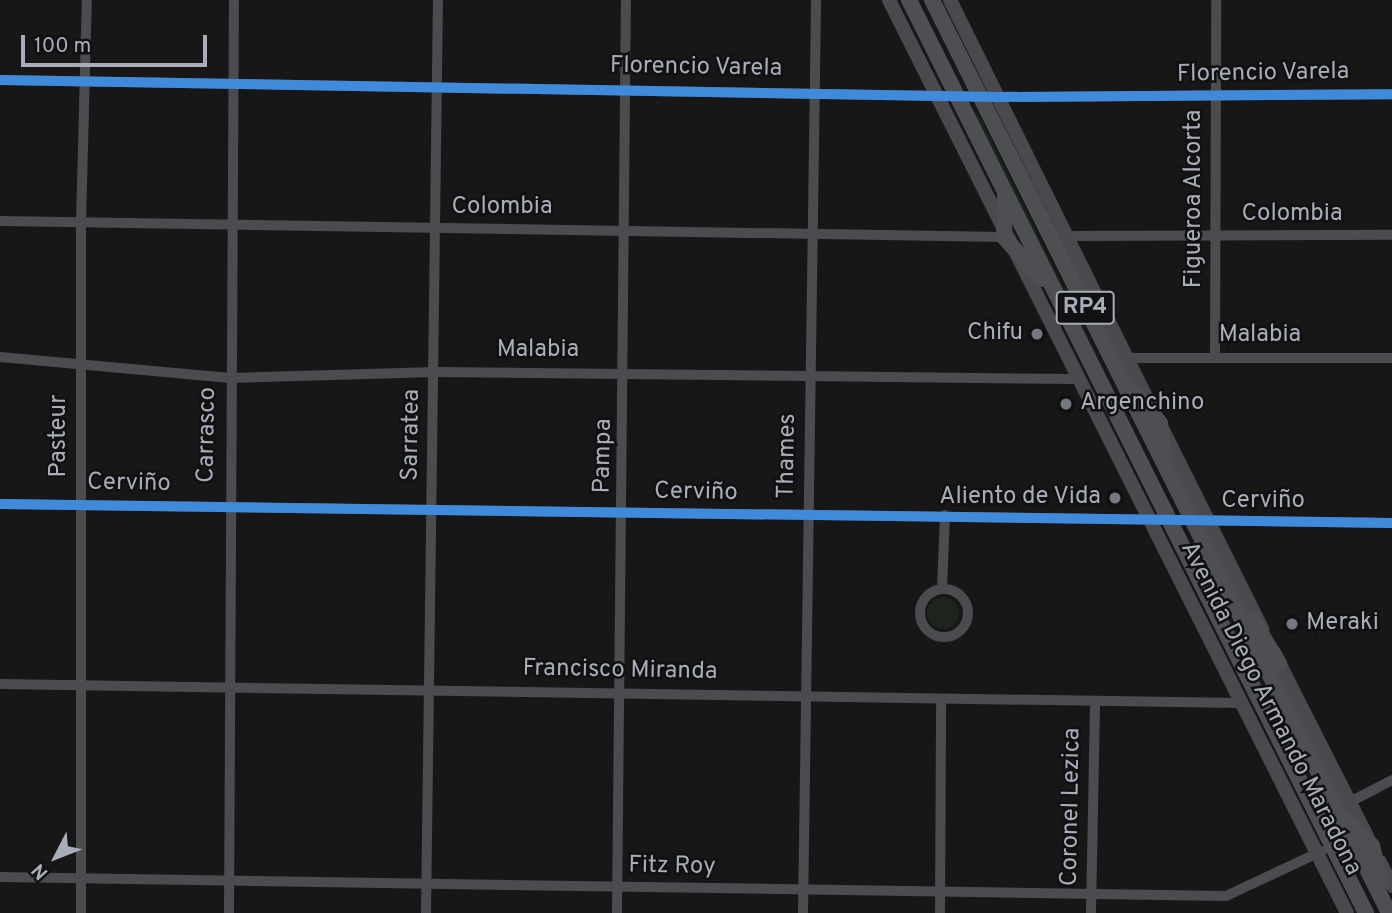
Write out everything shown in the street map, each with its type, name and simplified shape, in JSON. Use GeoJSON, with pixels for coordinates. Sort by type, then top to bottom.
{"type":"FeatureCollection","features":[{"type":"Feature","properties":{"kind":"main road","name":"Avenida Diego Armando Maradona"},"geometry":{"type":"LineString","coordinates":[[909,0],[1166,520],[1324,850],[1366,913]]}},
{"type":"Feature","properties":{"kind":"main road","name":"Avenida Diego Armando Maradona"},"geometry":{"type":"LineString","coordinates":[[938,2],[978,96],[1121,364],[1167,471],[1192,521],[1343,805],[1389,912]]}},
{"type":"Feature","properties":{"kind":"main road"},"geometry":{"type":"LineString","coordinates":[[1005,194],[1004,237],[1055,295]]}},
{"type":"Feature","properties":{"kind":"main road"},"geometry":{"type":"LineString","coordinates":[[1121,364],[1160,423],[1167,471]]}},
{"type":"Feature","properties":{"kind":"main road"},"geometry":{"type":"LineString","coordinates":[[1192,521],[1279,663]]}},
{"type":"Feature","properties":{"kind":"main road"},"geometry":{"type":"LineString","coordinates":[[1343,805],[1372,846],[1389,912]]}},
{"type":"Feature","properties":{"kind":"street","name":"Pasteur"},"geometry":{"type":"LineString","coordinates":[[81,913],[81,223],[87,0]]}},
{"type":"Feature","properties":{"kind":"street","name":"Carrasco"},"geometry":{"type":"LineString","coordinates":[[229,913],[226,884],[227,507],[234,0]]}},
{"type":"Feature","properties":{"kind":"street","name":"Sarratea"},"geometry":{"type":"LineString","coordinates":[[426,913],[438,0]]}},
{"type":"Feature","properties":{"kind":"street","name":"Pampa"},"geometry":{"type":"LineString","coordinates":[[617,913],[626,372],[626,0]]}},
{"type":"Feature","properties":{"kind":"street","name":"Thames"},"geometry":{"type":"LineString","coordinates":[[803,913],[816,0]]}},
{"type":"Feature","properties":{"kind":"street","name":"Avenida Diego Armando Maradona"},"geometry":{"type":"LineString","coordinates":[[889,0],[1004,237],[1240,703],[1324,850],[1347,913]]}},
{"type":"Feature","properties":{"kind":"street","name":"Figueroa Alcorta"},"geometry":{"type":"LineString","coordinates":[[1215,357],[1216,0]]}},
{"type":"Feature","properties":{"kind":"street","name":"Avenida Diego Armando Maradona"},"geometry":{"type":"LineString","coordinates":[[938,2],[999,97],[1066,236],[1121,364]]}},
{"type":"Feature","properties":{"kind":"street","name":"Florencio Varela"},"geometry":{"type":"LineString","coordinates":[[0,80],[437,83],[999,97],[1392,94]]}},
{"type":"Feature","properties":{"kind":"street","name":"Colombia"},"geometry":{"type":"LineString","coordinates":[[0,221],[437,229],[813,231],[1004,237]]}},
{"type":"Feature","properties":{"kind":"street","name":"Colombia"},"geometry":{"type":"LineString","coordinates":[[1066,236],[1392,235]]}},
{"type":"Feature","properties":{"kind":"street","name":"Malabia"},"geometry":{"type":"LineString","coordinates":[[1121,364],[1215,357],[1392,358]]}},
{"type":"Feature","properties":{"kind":"street","name":"Malabia"},"geometry":{"type":"LineString","coordinates":[[0,358],[230,378],[435,372],[626,372],[1076,379]]}},
{"type":"Feature","properties":{"kind":"street","name":"Avenida Diego Armando Maradona"},"geometry":{"type":"LineString","coordinates":[[1160,423],[1279,663],[1343,805]]}},
{"type":"Feature","properties":{"kind":"street","name":"Cerviño"},"geometry":{"type":"LineString","coordinates":[[0,504],[808,516],[944,515],[1209,523],[1392,523]]}},
{"type":"Feature","properties":{"kind":"street"},"geometry":{"type":"LineString","coordinates":[[942,589],[944,515]]}},
{"type":"Feature","properties":{"kind":"street"},"geometry":{"type":"LineString","coordinates":[[942,589],[957,592],[968,612],[964,626],[945,637],[924,626],[920,610],[927,596],[942,589]]}},
{"type":"Feature","properties":{"kind":"street","name":"Francisco Miranda"},"geometry":{"type":"LineString","coordinates":[[0,684],[81,682],[228,688],[1240,703]]}},
{"type":"Feature","properties":{"kind":"street"},"geometry":{"type":"LineString","coordinates":[[940,913],[941,699]]}},
{"type":"Feature","properties":{"kind":"street","name":"Coronel Lezica"},"geometry":{"type":"LineString","coordinates":[[1091,913],[1095,701]]}},
{"type":"Feature","properties":{"kind":"street"},"geometry":{"type":"LineString","coordinates":[[1343,805],[1392,780]]}},
{"type":"Feature","properties":{"kind":"street","name":"Avenida Diego Armando Maradona"},"geometry":{"type":"LineString","coordinates":[[1372,846],[1392,886]]}},
{"type":"Feature","properties":{"kind":"street","name":"Fitz Roy"},"geometry":{"type":"LineString","coordinates":[[0,877],[226,884],[1235,894],[1324,850]]}},
{"type":"Feature","properties":{"kind":"shaded area"},"geometry":{"type":"Polygon","coordinates":[[[973,111],[979,115],[1170,504],[973,111]]]}},
{"type":"Feature","properties":{"kind":"shaded area"},"geometry":{"type":"Polygon","coordinates":[[[1189,539],[1194,547],[1375,913],[1370,913],[1189,539]]]}},
{"type":"Feature","properties":{"kind":"shaded area"},"geometry":{"type":"Polygon","coordinates":[[[943,597],[954,602],[959,613],[954,624],[943,629],[932,624],[927,613],[932,602],[943,597]]]}},
{"type":"Feature","properties":{"kind":"cycle path"},"geometry":{"type":"LineString","coordinates":[[0,80],[999,97],[1392,94]]}},
{"type":"Feature","properties":{"kind":"cycle path"},"geometry":{"type":"LineString","coordinates":[[0,504],[1392,523]]}},
{"type":"Feature","properties":{"kind":"place","name":"Chifu"},"geometry":{"type":"Point","coordinates":[1037,334]}},
{"type":"Feature","properties":{"kind":"place","name":"Argenchino"},"geometry":{"type":"Point","coordinates":[1066,404]}},
{"type":"Feature","properties":{"kind":"place","name":"Aliento de Vida"},"geometry":{"type":"Point","coordinates":[1115,498]}},
{"type":"Feature","properties":{"kind":"place","name":"Meraki"},"geometry":{"type":"Point","coordinates":[1292,624]}}]}
